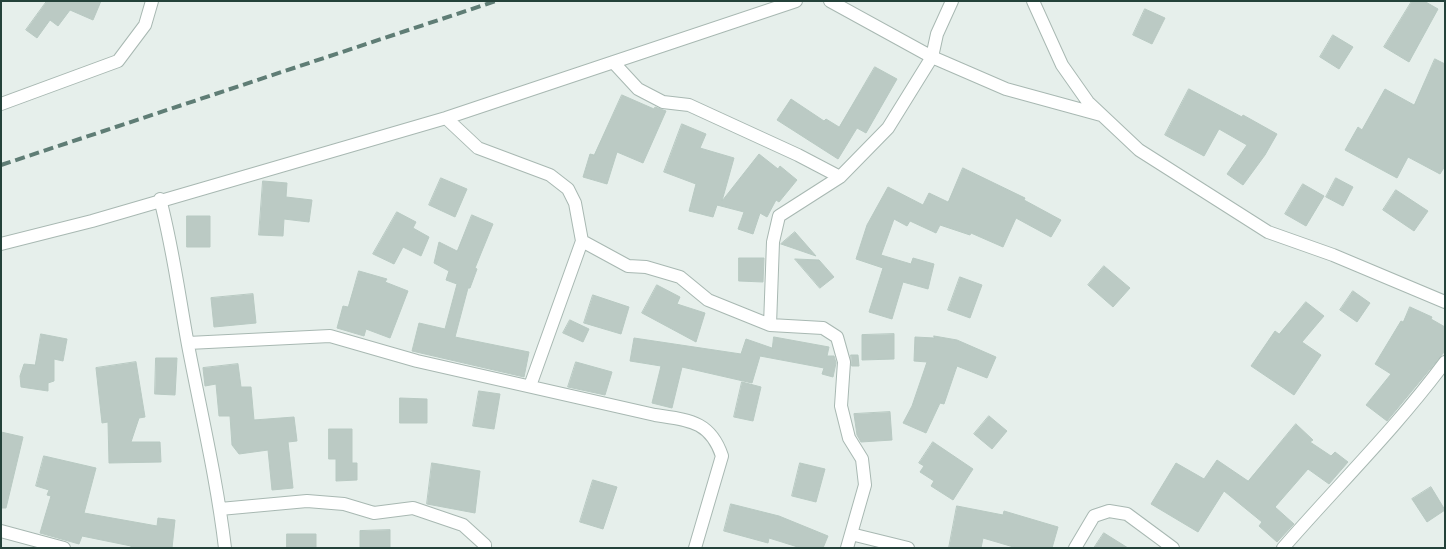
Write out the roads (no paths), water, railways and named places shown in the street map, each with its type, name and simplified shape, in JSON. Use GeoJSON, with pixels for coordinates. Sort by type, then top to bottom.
{"type":"FeatureCollection","features":[{"type":"Feature","properties":{"kind":"street"},"geometry":{"type":"LineString","coordinates":[[1,104],[118,62],[145,25],[152,1]]}},
{"type":"Feature","properties":{"kind":"street"},"geometry":{"type":"LineString","coordinates":[[1,244],[92,221],[160,199],[446,118],[796,1]]}},
{"type":"Feature","properties":{"kind":"street"},"geometry":{"type":"LineString","coordinates":[[830,1],[932,57],[1006,89],[1102,116]]}},
{"type":"Feature","properties":{"kind":"street"},"geometry":{"type":"LineString","coordinates":[[770,325],[773,242],[779,216],[840,178],[888,128],[932,57],[937,34],[952,1]]}},
{"type":"Feature","properties":{"kind":"street"},"geometry":{"type":"LineString","coordinates":[[1033,1],[1062,65],[1088,102],[1139,150],[1268,232],[1333,254],[1445,302]]}},
{"type":"Feature","properties":{"kind":"street"},"geometry":{"type":"LineString","coordinates":[[613,62],[638,89],[663,102],[689,105],[798,155],[840,178]]}},
{"type":"Feature","properties":{"kind":"street"},"geometry":{"type":"LineString","coordinates":[[446,118],[478,148],[550,175],[568,189],[575,203],[582,241],[530,386]]}},
{"type":"Feature","properties":{"kind":"street"},"geometry":{"type":"LineString","coordinates":[[160,199],[172,243],[188,343],[220,509],[225,548]]}},
{"type":"Feature","properties":{"kind":"street"},"geometry":{"type":"LineString","coordinates":[[582,241],[628,266],[646,267],[680,278],[708,300],[770,325],[823,328],[837,337],[844,362],[840,406],[849,438],[862,459],[865,485],[847,548]]}},
{"type":"Feature","properties":{"kind":"street"},"geometry":{"type":"LineString","coordinates":[[188,343],[330,336],[417,360],[655,415],[694,421],[717,442],[722,456],[694,548]]}},
{"type":"Feature","properties":{"kind":"street"},"geometry":{"type":"LineString","coordinates":[[1283,548],[1336,486],[1418,399],[1445,362]]}},
{"type":"Feature","properties":{"kind":"street"},"geometry":{"type":"LineString","coordinates":[[220,509],[308,501],[344,504],[374,513],[413,508],[463,525],[485,548]]}},
{"type":"Feature","properties":{"kind":"street"},"geometry":{"type":"LineString","coordinates":[[1075,548],[1094,516],[1109,511],[1127,514],[1173,548]]}},
{"type":"Feature","properties":{"kind":"street"},"geometry":{"type":"LineString","coordinates":[[1,532],[64,548]]}},
{"type":"Feature","properties":{"kind":"street"},"geometry":{"type":"LineString","coordinates":[[851,534],[908,548]]}},
{"type":"Feature","properties":{"kind":"railway"},"geometry":{"type":"LineString","coordinates":[[1,165],[496,1]]}}]}
